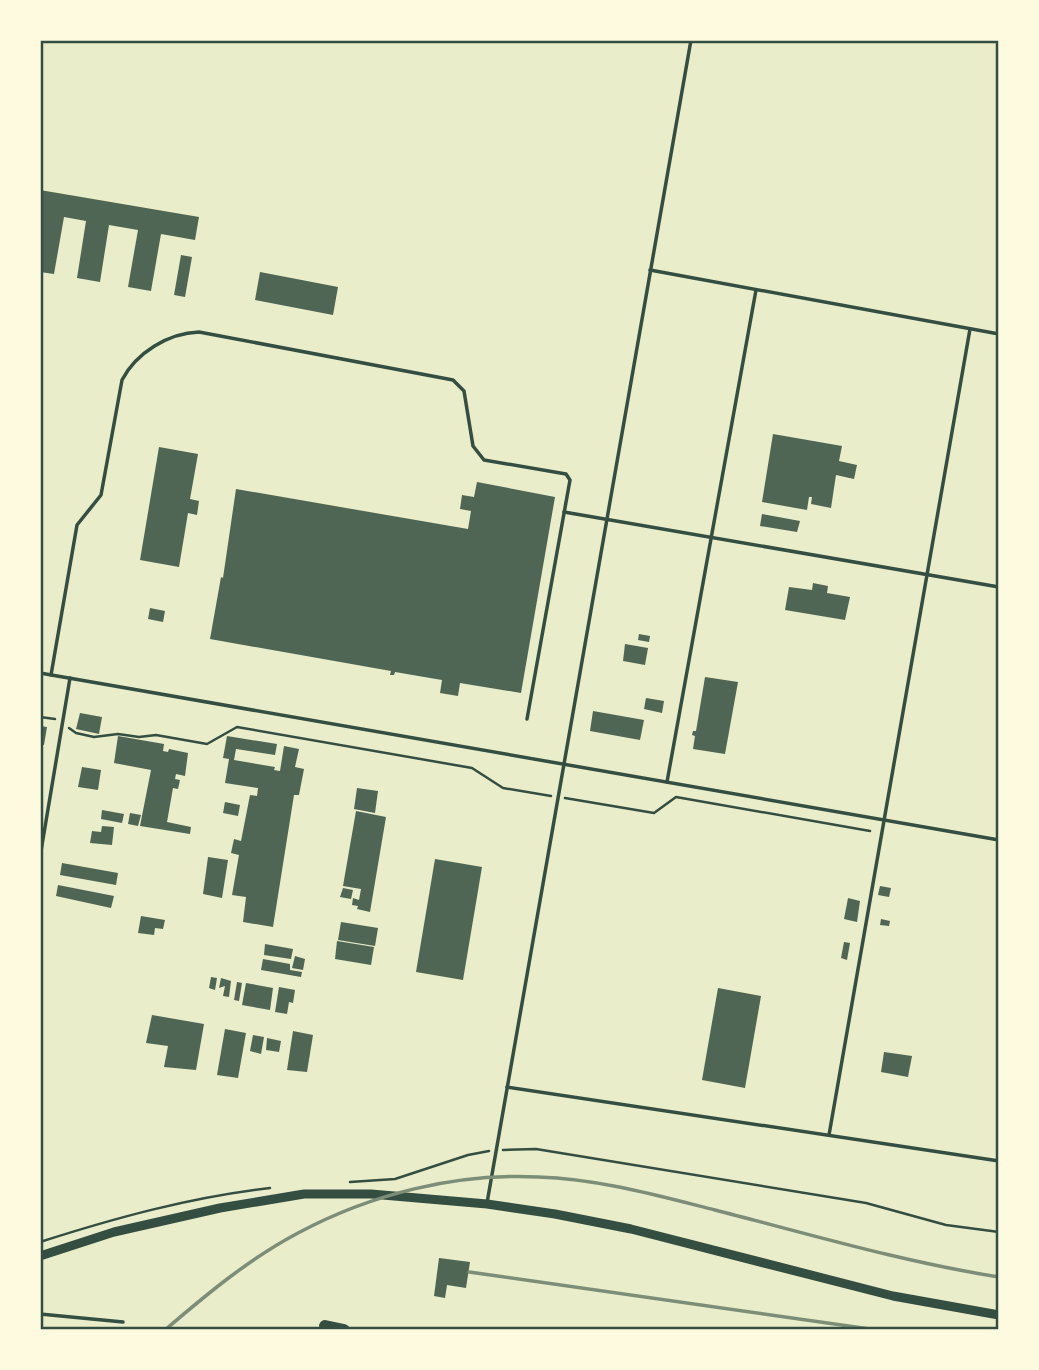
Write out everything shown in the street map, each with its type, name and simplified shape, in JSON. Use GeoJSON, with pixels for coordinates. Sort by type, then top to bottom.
{"type":"FeatureCollection","features":[{"type":"Feature","properties":{"kind":"highway"},"geometry":{"type":"LineString","coordinates":[[325,1326],[344,1330]]}},
{"type":"Feature","properties":{"kind":"street"},"geometry":{"type":"LineString","coordinates":[[40,1256],[169,1218],[304,1194],[371,1194],[487,1204],[555,1214],[631,1229],[893,1296],[999,1315]]}},
{"type":"Feature","properties":{"kind":"lane"},"geometry":{"type":"LineString","coordinates":[[487,1204],[691,40]]}},
{"type":"Feature","properties":{"kind":"lane"},"geometry":{"type":"LineString","coordinates":[[650,270],[999,334]]}},
{"type":"Feature","properties":{"kind":"lane"},"geometry":{"type":"LineString","coordinates":[[667,782],[756,290]]}},
{"type":"Feature","properties":{"kind":"lane"},"geometry":{"type":"LineString","coordinates":[[829,1135],[970,329]]}},
{"type":"Feature","properties":{"kind":"lane"},"geometry":{"type":"LineString","coordinates":[[51,675],[77,525],[101,495],[122,380],[127,369],[155,346],[185,332],[199,332],[453,380],[464,391],[473,446],[484,460],[566,474],[569,480],[564,512],[527,719]]}},
{"type":"Feature","properties":{"kind":"lane"},"geometry":{"type":"LineString","coordinates":[[564,512],[999,587]]}},
{"type":"Feature","properties":{"kind":"lane"},"geometry":{"type":"LineString","coordinates":[[40,673],[999,841]]}},
{"type":"Feature","properties":{"kind":"lane"},"geometry":{"type":"LineString","coordinates":[[40,857],[70,678]]}},
{"type":"Feature","properties":{"kind":"lane"},"geometry":{"type":"LineString","coordinates":[[507,1087],[999,1161]]}},
{"type":"Feature","properties":{"kind":"lane"},"geometry":{"type":"LineString","coordinates":[[40,1314],[123,1322]]}},
{"type":"Feature","properties":{"kind":"path"},"geometry":{"type":"LineString","coordinates":[[40,717],[63,723],[76,733],[94,737],[118,734],[138,737],[156,735],[207,744],[237,727],[472,768],[503,788],[654,813],[676,797],[870,831]]}},
{"type":"Feature","properties":{"kind":"path"},"geometry":{"type":"LineString","coordinates":[[348,1182],[395,1179],[468,1155],[495,1150],[536,1149],[866,1203],[946,1225],[999,1232]]}},
{"type":"Feature","properties":{"kind":"path"},"geometry":{"type":"LineString","coordinates":[[40,1242],[157,1208],[270,1188]]}},
{"type":"Feature","properties":{"kind":"building"},"geometry":{"type":"Polygon","coordinates":[[[40,190],[199,217],[195,240],[161,234],[151,291],[128,287],[138,230],[109,225],[100,282],[77,278],[86,221],[64,217],[54,274],[40,272],[40,190]]]}},
{"type":"Feature","properties":{"kind":"building"},"geometry":{"type":"Polygon","coordinates":[[[181,255],[192,257],[185,297],[174,295],[181,255]]]}},
{"type":"Feature","properties":{"kind":"building"},"geometry":{"type":"Polygon","coordinates":[[[260,272],[338,287],[333,315],[255,300],[260,272]]]}},
{"type":"Feature","properties":{"kind":"building"},"geometry":{"type":"Polygon","coordinates":[[[773,434],[842,446],[839,461],[857,465],[854,479],[836,475],[831,508],[811,504],[812,497],[809,497],[807,510],[762,502],[773,434]]]}},
{"type":"Feature","properties":{"kind":"building"},"geometry":{"type":"Polygon","coordinates":[[[159,447],[198,454],[190,499],[199,501],[197,515],[188,513],[179,567],[140,560],[159,447]]]}},
{"type":"Feature","properties":{"kind":"building"},"geometry":{"type":"Polygon","coordinates":[[[477,482],[555,497],[521,693],[460,683],[458,696],[440,693],[442,680],[395,672],[390,675],[391,671],[210,639],[221,577],[223,578],[236,489],[468,529],[471,511],[460,509],[462,495],[474,497],[477,482]]]}},
{"type":"Feature","properties":{"kind":"building"},"geometry":{"type":"Polygon","coordinates":[[[762,514],[800,521],[797,532],[760,526],[762,514]]]}},
{"type":"Feature","properties":{"kind":"building"},"geometry":{"type":"Polygon","coordinates":[[[813,583],[828,586],[827,593],[850,597],[845,620],[785,610],[789,587],[812,590],[813,583]]]}},
{"type":"Feature","properties":{"kind":"building"},"geometry":{"type":"Polygon","coordinates":[[[150,608],[165,611],[163,622],[148,619],[150,608]]]}},
{"type":"Feature","properties":{"kind":"building"},"geometry":{"type":"Polygon","coordinates":[[[639,634],[650,636],[649,642],[638,640],[639,634]]]}},
{"type":"Feature","properties":{"kind":"building"},"geometry":{"type":"Polygon","coordinates":[[[625,644],[648,648],[645,665],[623,661],[625,644]]]}},
{"type":"Feature","properties":{"kind":"building"},"geometry":{"type":"Polygon","coordinates":[[[705,677],[738,682],[725,754],[693,749],[695,736],[692,735],[693,731],[696,731],[705,677]]]}},
{"type":"Feature","properties":{"kind":"building"},"geometry":{"type":"Polygon","coordinates":[[[646,698],[664,701],[662,713],[644,709],[646,698]]]}},
{"type":"Feature","properties":{"kind":"building"},"geometry":{"type":"Polygon","coordinates":[[[593,711],[644,720],[640,740],[590,731],[593,711]]]}},
{"type":"Feature","properties":{"kind":"building"},"geometry":{"type":"Polygon","coordinates":[[[80,713],[102,717],[99,734],[76,729],[80,713]]]}},
{"type":"Feature","properties":{"kind":"building"},"geometry":{"type":"Polygon","coordinates":[[[40,726],[47,727],[44,745],[40,744],[40,726]]]}},
{"type":"Feature","properties":{"kind":"building"},"geometry":{"type":"Polygon","coordinates":[[[118,736],[164,744],[163,751],[168,752],[169,749],[188,753],[185,776],[176,774],[175,779],[180,780],[178,789],[173,788],[167,822],[191,827],[190,834],[140,826],[151,770],[114,763],[118,736]]]}},
{"type":"Feature","properties":{"kind":"building"},"geometry":{"type":"Polygon","coordinates":[[[227,736],[277,744],[275,755],[236,749],[234,760],[275,767],[274,770],[280,771],[284,746],[299,749],[295,767],[304,769],[299,795],[294,795],[273,927],[243,922],[246,897],[232,895],[239,855],[231,853],[234,839],[241,841],[250,795],[257,796],[258,788],[225,783],[229,759],[223,758],[227,736]]]}},
{"type":"Feature","properties":{"kind":"building"},"geometry":{"type":"Polygon","coordinates":[[[82,767],[101,770],[98,790],[78,787],[82,767]]]}},
{"type":"Feature","properties":{"kind":"building"},"geometry":{"type":"Polygon","coordinates":[[[357,788],[378,791],[375,813],[354,809],[357,788]]]}},
{"type":"Feature","properties":{"kind":"building"},"geometry":{"type":"Polygon","coordinates":[[[225,802],[240,805],[238,816],[223,813],[225,802]]]}},
{"type":"Feature","properties":{"kind":"building"},"geometry":{"type":"Polygon","coordinates":[[[102,810],[124,814],[122,823],[101,819],[102,810]]]}},
{"type":"Feature","properties":{"kind":"building"},"geometry":{"type":"Polygon","coordinates":[[[356,811],[386,817],[370,912],[352,905],[353,898],[359,900],[361,889],[343,886],[356,811]]]}},
{"type":"Feature","properties":{"kind":"building"},"geometry":{"type":"Polygon","coordinates":[[[130,813],[141,815],[138,826],[128,824],[130,813]]]}},
{"type":"Feature","properties":{"kind":"building"},"geometry":{"type":"Polygon","coordinates":[[[102,826],[114,827],[112,845],[90,843],[92,831],[101,832],[102,826]]]}},
{"type":"Feature","properties":{"kind":"building"},"geometry":{"type":"Polygon","coordinates":[[[208,857],[228,860],[222,898],[203,894],[208,857]]]}},
{"type":"Feature","properties":{"kind":"building"},"geometry":{"type":"Polygon","coordinates":[[[435,859],[482,867],[463,980],[416,972],[435,859]]]}},
{"type":"Feature","properties":{"kind":"building"},"geometry":{"type":"Polygon","coordinates":[[[62,863],[118,873],[116,885],[60,875],[62,863]]]}},
{"type":"Feature","properties":{"kind":"building"},"geometry":{"type":"Polygon","coordinates":[[[58,885],[114,896],[111,908],[56,896],[58,885]]]}},
{"type":"Feature","properties":{"kind":"building"},"geometry":{"type":"Polygon","coordinates":[[[880,886],[891,888],[889,897],[878,895],[880,886]]]}},
{"type":"Feature","properties":{"kind":"building"},"geometry":{"type":"Polygon","coordinates":[[[343,888],[353,890],[351,899],[340,897],[343,888]]]}},
{"type":"Feature","properties":{"kind":"building"},"geometry":{"type":"Polygon","coordinates":[[[848,898],[860,901],[857,922],[844,919],[848,898]]]}},
{"type":"Feature","properties":{"kind":"building"},"geometry":{"type":"Polygon","coordinates":[[[141,916],[165,920],[163,929],[155,928],[154,935],[138,933],[141,916]]]}},
{"type":"Feature","properties":{"kind":"building"},"geometry":{"type":"Polygon","coordinates":[[[881,919],[890,921],[889,926],[880,925],[881,919]]]}},
{"type":"Feature","properties":{"kind":"building"},"geometry":{"type":"Polygon","coordinates":[[[341,922],[378,928],[375,946],[338,940],[341,922]]]}},
{"type":"Feature","properties":{"kind":"building"},"geometry":{"type":"Polygon","coordinates":[[[337,941],[374,947],[371,965],[335,959],[337,941]]]}},
{"type":"Feature","properties":{"kind":"building"},"geometry":{"type":"Polygon","coordinates":[[[844,942],[850,943],[847,960],[841,958],[844,942]]]}},
{"type":"Feature","properties":{"kind":"building"},"geometry":{"type":"Polygon","coordinates":[[[265,944],[293,949],[291,959],[264,955],[265,944]]]}},
{"type":"Feature","properties":{"kind":"building"},"geometry":{"type":"Polygon","coordinates":[[[295,956],[305,959],[303,970],[292,968],[295,956]]]}},
{"type":"Feature","properties":{"kind":"building"},"geometry":{"type":"Polygon","coordinates":[[[263,959],[290,964],[290,970],[302,972],[301,977],[261,970],[263,959]]]}},
{"type":"Feature","properties":{"kind":"building"},"geometry":{"type":"Polygon","coordinates":[[[211,977],[217,978],[215,990],[209,988],[211,977]]]}},
{"type":"Feature","properties":{"kind":"building"},"geometry":{"type":"Polygon","coordinates":[[[221,978],[231,981],[229,997],[223,996],[225,986],[219,988],[221,978]]]}},
{"type":"Feature","properties":{"kind":"building"},"geometry":{"type":"Polygon","coordinates":[[[237,982],[242,983],[239,1001],[234,1000],[237,982]]]}},
{"type":"Feature","properties":{"kind":"building"},"geometry":{"type":"Polygon","coordinates":[[[246,983],[273,988],[270,1010],[242,1005],[246,983]]]}},
{"type":"Feature","properties":{"kind":"building"},"geometry":{"type":"Polygon","coordinates":[[[279,987],[295,990],[293,1003],[289,1002],[287,1014],[275,1012],[279,987]]]}},
{"type":"Feature","properties":{"kind":"building"},"geometry":{"type":"Polygon","coordinates":[[[718,988],[761,996],[745,1088],[702,1080],[718,988]]]}},
{"type":"Feature","properties":{"kind":"building"},"geometry":{"type":"Polygon","coordinates":[[[152,1015],[204,1024],[196,1070],[164,1067],[168,1046],[146,1043],[152,1015]]]}},
{"type":"Feature","properties":{"kind":"building"},"geometry":{"type":"Polygon","coordinates":[[[225,1029],[246,1033],[238,1078],[217,1075],[225,1029]]]}},
{"type":"Feature","properties":{"kind":"building"},"geometry":{"type":"Polygon","coordinates":[[[293,1031],[313,1035],[307,1072],[287,1070],[293,1031]]]}},
{"type":"Feature","properties":{"kind":"building"},"geometry":{"type":"Polygon","coordinates":[[[253,1035],[264,1037],[261,1054],[250,1051],[253,1035]]]}},
{"type":"Feature","properties":{"kind":"building"},"geometry":{"type":"Polygon","coordinates":[[[267,1038],[281,1041],[279,1052],[266,1050],[267,1038]]]}},
{"type":"Feature","properties":{"kind":"building"},"geometry":{"type":"Polygon","coordinates":[[[884,1052],[912,1056],[908,1077],[881,1072],[884,1052]]]}},
{"type":"Feature","properties":{"kind":"building"},"geometry":{"type":"Polygon","coordinates":[[[439,1258],[470,1262],[466,1288],[447,1285],[445,1298],[434,1296],[439,1258]]]}},
{"type":"Feature","properties":{"kind":"railway"},"geometry":{"type":"LineString","coordinates":[[165,1330],[245,1266],[280,1243],[326,1219],[384,1197],[414,1189],[507,1177],[561,1178],[605,1184],[892,1256],[999,1277]]}},
{"type":"Feature","properties":{"kind":"railway"},"geometry":{"type":"LineString","coordinates":[[469,1272],[877,1330]]}}]}
